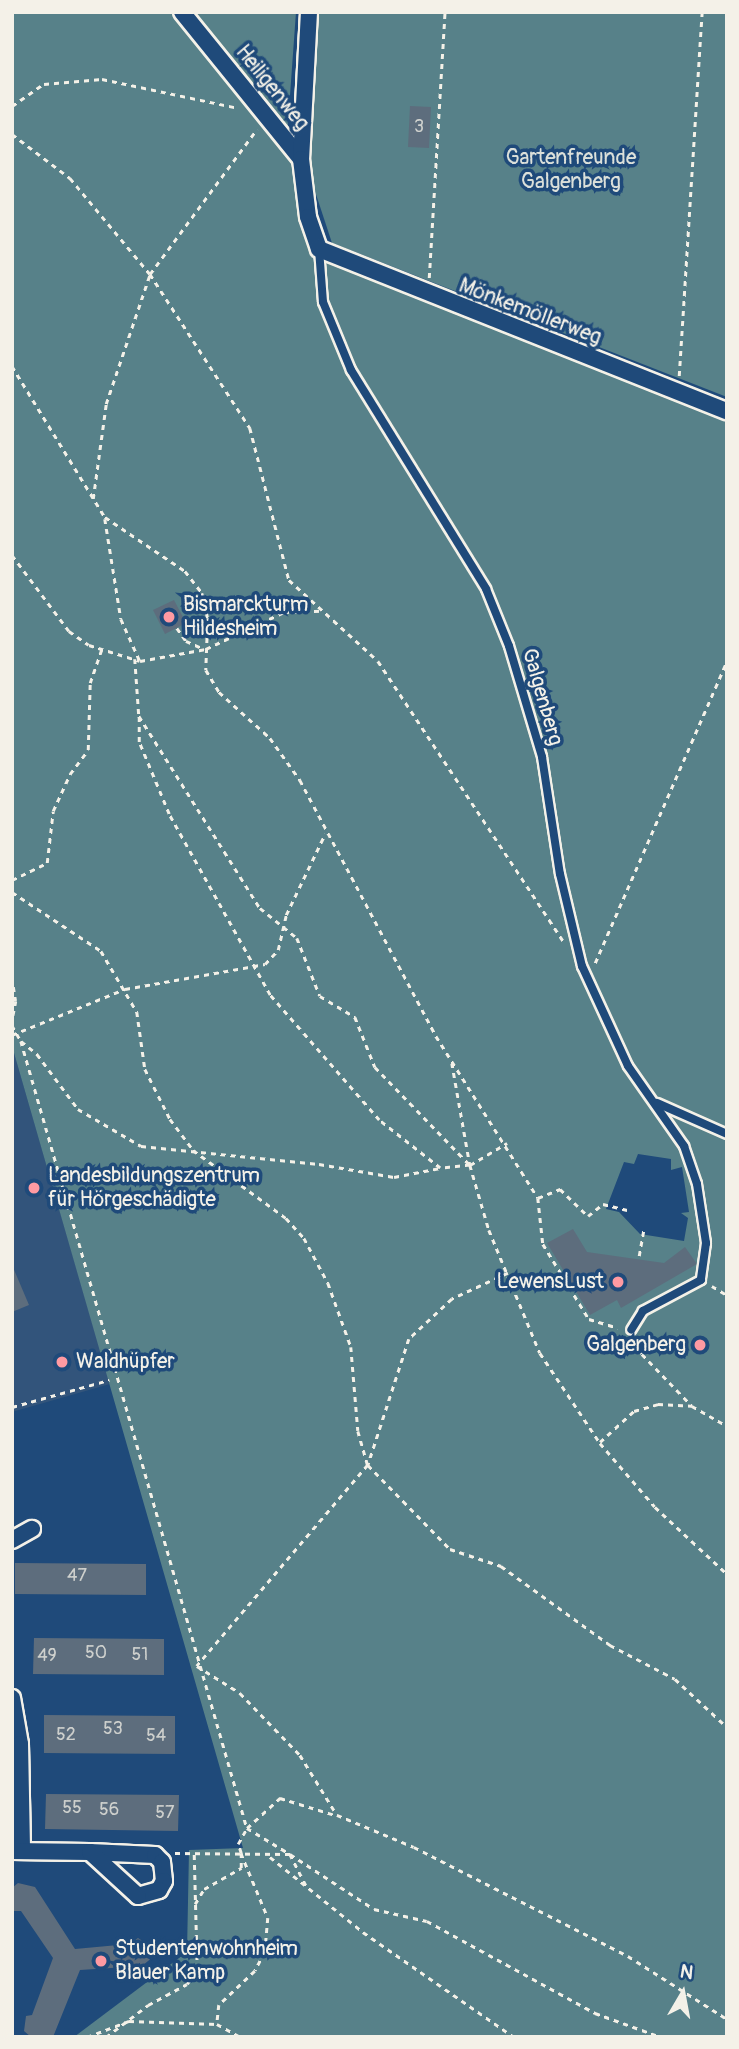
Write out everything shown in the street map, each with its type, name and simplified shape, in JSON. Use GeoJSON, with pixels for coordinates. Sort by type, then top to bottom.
{"type":"FeatureCollection","features":[{"type":"Feature","properties":{"kind":"street","name":"Heiligenweg"},"geometry":{"type":"LineString","coordinates":[[183,12],[268,114],[301,159]]}},
{"type":"Feature","properties":{"kind":"street"},"geometry":{"type":"LineString","coordinates":[[309,12],[301,159],[308,217],[319,249]]}},
{"type":"Feature","properties":{"kind":"street","name":"Mönkemöllerweg"},"geometry":{"type":"LineString","coordinates":[[319,249],[428,295],[727,411]]}},
{"type":"Feature","properties":{"kind":"street"},"geometry":{"type":"LineString","coordinates":[[12,1541],[32,1529]]}},
{"type":"Feature","properties":{"kind":"street"},"geometry":{"type":"LineString","coordinates":[[12,1698],[20,1744],[17,1851],[90,1852],[155,1854],[162,1862],[164,1881],[159,1890],[138,1896],[90,1852]]}},
{"type":"Feature","properties":{"kind":"lane","name":"Galgenberg"},"geometry":{"type":"LineString","coordinates":[[319,249],[323,302],[351,370],[486,589],[509,646],[542,757],[560,874],[582,966],[628,1066],[657,1103],[727,1134]]}},
{"type":"Feature","properties":{"kind":"lane"},"geometry":{"type":"LineString","coordinates":[[631,1330],[643,1311],[701,1280],[706,1243],[697,1184],[684,1146],[657,1103]]}},
{"type":"Feature","properties":{"kind":"path"},"geometry":{"type":"LineString","coordinates":[[428,295],[445,12]]}},
{"type":"Feature","properties":{"kind":"path"},"geometry":{"type":"LineString","coordinates":[[678,392],[702,12]]}},
{"type":"Feature","properties":{"kind":"path"},"geometry":{"type":"LineString","coordinates":[[12,106],[44,84],[102,79],[241,109]]}},
{"type":"Feature","properties":{"kind":"path"},"geometry":{"type":"LineString","coordinates":[[93,499],[106,404],[150,274],[268,114]]}},
{"type":"Feature","properties":{"kind":"path"},"geometry":{"type":"LineString","coordinates":[[12,134],[70,178],[150,274],[250,428],[289,580],[378,661],[566,944]]}},
{"type":"Feature","properties":{"kind":"path"},"geometry":{"type":"LineString","coordinates":[[12,366],[105,517],[185,571],[202,593],[208,618],[206,670],[219,692],[270,738],[300,780],[452,1059],[507,1143],[538,1198],[544,1244],[589,1319],[631,1330],[642,1354],[692,1406],[727,1426]]}},
{"type":"Feature","properties":{"kind":"path"},"geometry":{"type":"LineString","coordinates":[[105,517],[121,619],[137,660],[139,742],[169,814],[270,995],[379,1120],[440,1168]]}},
{"type":"Feature","properties":{"kind":"path"},"geometry":{"type":"LineString","coordinates":[[12,555],[69,631],[102,649],[137,660],[206,649],[284,612],[322,611]]}},
{"type":"Feature","properties":{"kind":"path"},"geometry":{"type":"LineString","coordinates":[[177,628],[186,641],[206,649]]}},
{"type":"Feature","properties":{"kind":"path"},"geometry":{"type":"LineString","coordinates":[[12,880],[47,863],[53,811],[70,774],[88,750],[90,683],[102,649]]}},
{"type":"Feature","properties":{"kind":"path"},"geometry":{"type":"LineString","coordinates":[[582,966],[597,963],[727,661]]}},
{"type":"Feature","properties":{"kind":"path"},"geometry":{"type":"LineString","coordinates":[[139,716],[260,908],[297,938],[320,996],[355,1017],[375,1067],[470,1165]]}},
{"type":"Feature","properties":{"kind":"path"},"geometry":{"type":"LineString","coordinates":[[14,1034],[125,989],[254,967],[278,950],[286,927],[286,915],[326,832]]}},
{"type":"Feature","properties":{"kind":"path"},"geometry":{"type":"LineString","coordinates":[[12,892],[92,944],[125,989],[142,1029],[145,1069],[152,1087],[193,1150],[286,1218],[304,1238],[328,1283],[351,1347],[358,1431],[368,1465],[450,1549],[501,1566],[610,1645],[675,1679],[727,1727]]}},
{"type":"Feature","properties":{"kind":"path"},"geometry":{"type":"LineString","coordinates":[[12,977],[16,1001],[12,1023],[14,1034],[37,1054],[78,1109],[123,1138],[141,1146],[193,1150],[394,1177],[470,1165],[507,1143]]}},
{"type":"Feature","properties":{"kind":"path"},"geometry":{"type":"LineString","coordinates":[[21,1041],[197,1666],[247,1828],[374,1909],[427,1921],[595,2013],[661,2037]]}},
{"type":"Feature","properties":{"kind":"path"},"geometry":{"type":"LineString","coordinates":[[452,1059],[470,1165],[489,1230],[540,1353],[600,1443],[655,1507],[727,1574]]}},
{"type":"Feature","properties":{"kind":"path"},"geometry":{"type":"LineString","coordinates":[[538,1198],[560,1189],[588,1216],[603,1204],[627,1210]]}},
{"type":"Feature","properties":{"kind":"path"},"geometry":{"type":"LineString","coordinates":[[639,1256],[644,1227]]}},
{"type":"Feature","properties":{"kind":"path"},"geometry":{"type":"LineString","coordinates":[[197,1666],[368,1465],[409,1339],[453,1299],[508,1273]]}},
{"type":"Feature","properties":{"kind":"path"},"geometry":{"type":"LineString","coordinates":[[701,1280],[727,1296]]}},
{"type":"Feature","properties":{"kind":"path"},"geometry":{"type":"LineString","coordinates":[[12,1407],[109,1380]]}},
{"type":"Feature","properties":{"kind":"path"},"geometry":{"type":"LineString","coordinates":[[600,1443],[634,1411],[658,1404],[692,1406]]}},
{"type":"Feature","properties":{"kind":"path"},"geometry":{"type":"LineString","coordinates":[[197,1666],[240,1693],[300,1755],[337,1815]]}},
{"type":"Feature","properties":{"kind":"path"},"geometry":{"type":"LineString","coordinates":[[217,2024],[219,2005],[255,1971],[269,1934],[268,1918],[238,1844],[247,1828],[280,1798],[337,1815],[414,1847],[628,1955],[727,2020]]}},
{"type":"Feature","properties":{"kind":"path"},"geometry":{"type":"LineString","coordinates":[[106,2037],[187,1984],[197,1970],[194,1852]]}},
{"type":"Feature","properties":{"kind":"path"},"geometry":{"type":"LineString","coordinates":[[195,1904],[204,1889],[241,1868],[241,1853]]}},
{"type":"Feature","properties":{"kind":"path"},"geometry":{"type":"LineString","coordinates":[[155,1854],[241,1853],[270,1857],[290,1854]]}},
{"type":"Feature","properties":{"kind":"path"},"geometry":{"type":"LineString","coordinates":[[290,1854],[307,1888]]}},
{"type":"Feature","properties":{"kind":"path"},"geometry":{"type":"LineString","coordinates":[[270,1857],[307,1888],[514,2037]]}},
{"type":"Feature","properties":{"kind":"path"},"geometry":{"type":"LineString","coordinates":[[87,2037],[129,2021],[217,2024],[240,2037]]}},
{"type":"Feature","properties":{"kind":"shaded area","name":"Landesbildungszentrum für Hörgeschädigte"},"geometry":{"type":"Polygon","coordinates":[[[12,1046],[110,1384],[12,1412],[12,1046]]]}},
{"type":"Feature","properties":{"kind":"green space","name":"Galgenberg"},"geometry":{"type":"Polygon","coordinates":[[[12,12],[296,12],[287,137],[314,257],[727,420],[727,2037],[74,2037],[187,1952],[189,1850],[243,1848],[12,1046],[12,12]],[[638,1154],[634,1164],[624,1162],[606,1209],[619,1212],[640,1234],[684,1241],[688,1218],[681,1213],[689,1212],[682,1167],[671,1170],[671,1159],[638,1154]]]}},
{"type":"Feature","properties":{"kind":"green space","name":"Gartenfreunde Galgenberg"},"geometry":{"type":"Polygon","coordinates":[[[317,12],[727,12],[727,397],[332,243],[308,170],[317,12]]]}},
{"type":"Feature","properties":{"kind":"building"},"geometry":{"type":"Polygon","coordinates":[[[410,106],[431,107],[429,148],[408,147],[410,106]]]}},
{"type":"Feature","properties":{"kind":"building","name":"Bismarckturm Hildesheim"},"geometry":{"type":"Polygon","coordinates":[[[174,600],[186,623],[165,634],[153,610],[174,600]]]}},
{"type":"Feature","properties":{"kind":"building","name":"LewensLust"},"geometry":{"type":"Polygon","coordinates":[[[573,1229],[587,1252],[664,1263],[685,1247],[697,1264],[621,1308],[617,1300],[590,1315],[547,1243],[573,1229]]]}},
{"type":"Feature","properties":{"kind":"building"},"geometry":{"type":"Polygon","coordinates":[[[12,1265],[29,1305],[12,1312],[12,1265]]]}},
{"type":"Feature","properties":{"kind":"building"},"geometry":{"type":"Polygon","coordinates":[[[15,1563],[146,1564],[146,1595],[15,1594],[15,1563]]]}},
{"type":"Feature","properties":{"kind":"building"},"geometry":{"type":"Polygon","coordinates":[[[34,1638],[164,1639],[164,1675],[33,1674],[34,1638]]]}},
{"type":"Feature","properties":{"kind":"building"},"geometry":{"type":"Polygon","coordinates":[[[44,1715],[175,1716],[175,1754],[44,1753],[44,1715]]]}},
{"type":"Feature","properties":{"kind":"building"},"geometry":{"type":"Polygon","coordinates":[[[46,1794],[179,1795],[178,1831],[45,1829],[46,1794]]]}},
{"type":"Feature","properties":{"kind":"building","name":"Studentenwohnheim Blauer Kamp"},"geometry":{"type":"Polygon","coordinates":[[[18,1883],[35,1887],[75,1949],[129,1944],[138,1938],[154,1949],[154,1956],[142,1966],[80,1970],[53,2037],[31,2037],[24,2031],[26,2016],[32,2015],[53,1958],[21,1911],[12,1911],[12,1888],[18,1883]]]}},
{"type":"Feature","properties":{"kind":"place","name":"Bismarckturm Hildesheim"},"geometry":{"type":"Point","coordinates":[169,617]}},
{"type":"Feature","properties":{"kind":"place","name":"Landesbildungszentrum für Hörgeschädigte"},"geometry":{"type":"Point","coordinates":[34,1188]}},
{"type":"Feature","properties":{"kind":"place","name":"LewensLust"},"geometry":{"type":"Point","coordinates":[618,1282]}},
{"type":"Feature","properties":{"kind":"place","name":"Galgenberg"},"geometry":{"type":"Point","coordinates":[700,1345]}},
{"type":"Feature","properties":{"kind":"place","name":"Waldhüpfer"},"geometry":{"type":"Point","coordinates":[62,1362]}},
{"type":"Feature","properties":{"kind":"place","name":"Studentenwohnheim Blauer Kamp"},"geometry":{"type":"Point","coordinates":[101,1961]}}]}
